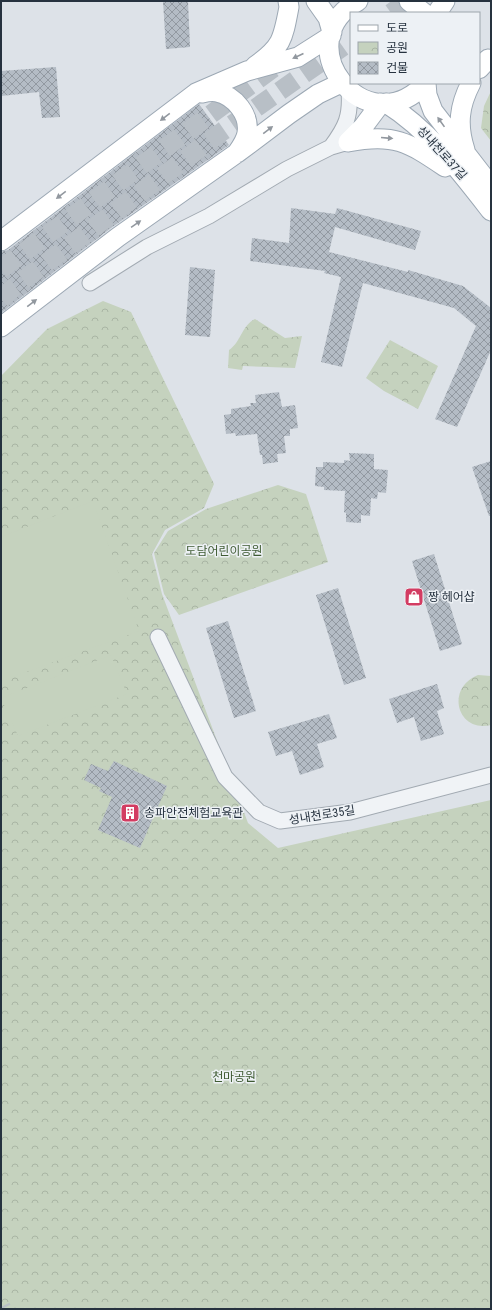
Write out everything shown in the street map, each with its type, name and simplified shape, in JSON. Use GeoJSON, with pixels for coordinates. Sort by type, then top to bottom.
{"type":"FeatureCollection","features":[{"type":"Feature","properties":{"kind":"main road"},"geometry":{"type":"LineString","coordinates":[[247,72],[272,54],[279,45],[290,7],[288,1]]}},
{"type":"Feature","properties":{"kind":"main road"},"geometry":{"type":"LineString","coordinates":[[316,1],[328,18],[331,34],[329,50],[331,64],[345,87],[364,100],[384,103],[408,98],[425,84]]}},
{"type":"Feature","properties":{"kind":"main road"},"geometry":{"type":"LineString","coordinates":[[1,241],[196,94],[247,72],[298,57],[331,34],[342,14],[358,1]]}},
{"type":"Feature","properties":{"kind":"main road"},"geometry":{"type":"LineString","coordinates":[[409,1],[423,12]]}},
{"type":"Feature","properties":{"kind":"main road"},"geometry":{"type":"LineString","coordinates":[[438,12],[445,1]]}},
{"type":"Feature","properties":{"kind":"main road"},"geometry":{"type":"LineString","coordinates":[[452,12],[455,1]]}},
{"type":"Feature","properties":{"kind":"main road","name":"성내천로37길"},"geometry":{"type":"LineString","coordinates":[[426,84],[427,95],[433,111],[468,156],[491,211]]}},
{"type":"Feature","properties":{"kind":"main road"},"geometry":{"type":"LineString","coordinates":[[468,156],[459,133],[463,101],[471,84]]}},
{"type":"Feature","properties":{"kind":"main road"},"geometry":{"type":"LineString","coordinates":[[1,327],[118,237],[237,153],[289,114],[318,94],[345,87]]}},
{"type":"Feature","properties":{"kind":"main road"},"geometry":{"type":"LineString","coordinates":[[196,94],[216,91],[239,105],[246,119],[247,132],[245,139],[237,153]]}},
{"type":"Feature","properties":{"kind":"main road"},"geometry":{"type":"LineString","coordinates":[[340,144],[363,127],[384,103]]}},
{"type":"Feature","properties":{"kind":"main road","name":"성내천로37길"},"geometry":{"type":"LineString","coordinates":[[384,103],[418,126],[482,187]]}},
{"type":"Feature","properties":{"kind":"main road"},"geometry":{"type":"LineString","coordinates":[[340,144],[380,138],[397,139],[422,151],[482,187]]}},
{"type":"Feature","properties":{"kind":"street"},"geometry":{"type":"LineString","coordinates":[[90,283],[148,247],[209,216],[287,169],[340,144],[339,136],[348,118],[350,107],[345,87]]}},
{"type":"Feature","properties":{"kind":"street","name":"성내천로35길"},"geometry":{"type":"LineString","coordinates":[[158,637],[225,777],[259,812],[280,821],[350,812],[491,775]]}},
{"type":"Feature","properties":{"kind":"green space"},"geometry":{"type":"Polygon","coordinates":[[[491,91],[491,141],[481,128],[484,106],[491,91]]]}},
{"type":"Feature","properties":{"kind":"green space","name":"천마공원"},"geometry":{"type":"Polygon","coordinates":[[[103,301],[131,312],[214,484],[204,508],[165,530],[152,554],[162,594],[248,823],[278,848],[491,800],[491,1309],[1,1309],[1,376],[47,329],[103,301]]]}},
{"type":"Feature","properties":{"kind":"green space"},"geometry":{"type":"Polygon","coordinates":[[[255,319],[285,338],[302,336],[295,368],[243,366],[242,370],[228,368],[229,350],[236,343],[247,325],[255,319]]]}},
{"type":"Feature","properties":{"kind":"green space"},"geometry":{"type":"Polygon","coordinates":[[[390,340],[438,366],[418,409],[384,391],[366,378],[390,340]]]}},
{"type":"Feature","properties":{"kind":"green space","name":"도담어린이공원"},"geometry":{"type":"Polygon","coordinates":[[[278,485],[306,494],[328,562],[179,615],[164,594],[154,553],[168,531],[206,509],[278,485]]]}},
{"type":"Feature","properties":{"kind":"green space"},"geometry":{"type":"Polygon","coordinates":[[[93,501],[139,631],[1,681],[1,537],[93,501]]]}},
{"type":"Feature","properties":{"kind":"green space"},"geometry":{"type":"Polygon","coordinates":[[[111,655],[127,694],[18,736],[1,698],[111,655]]]}},
{"type":"Feature","properties":{"kind":"green space"},"geometry":{"type":"Polygon","coordinates":[[[478,675],[491,676],[491,725],[479,726],[470,722],[463,716],[459,708],[461,689],[468,681],[478,675]]]}},
{"type":"Feature","properties":{"kind":"building"},"geometry":{"type":"Polygon","coordinates":[[[163,1],[188,1],[190,47],[166,49],[163,1]]]}},
{"type":"Feature","properties":{"kind":"building"},"geometry":{"type":"Polygon","coordinates":[[[56,67],[60,117],[42,118],[39,92],[1,96],[1,71],[56,67]]]}},
{"type":"Feature","properties":{"kind":"building"},"geometry":{"type":"Polygon","coordinates":[[[199,104],[229,145],[111,228],[1,313],[1,252],[8,250],[199,104]]]}},
{"type":"Feature","properties":{"kind":"building"},"geometry":{"type":"Polygon","coordinates":[[[291,208],[335,214],[337,208],[421,231],[415,250],[335,227],[329,252],[408,272],[408,270],[463,286],[491,308],[491,350],[457,427],[435,419],[476,326],[454,308],[363,283],[342,367],[321,362],[341,277],[324,273],[325,271],[250,261],[252,238],[289,243],[291,208]]]}},
{"type":"Feature","properties":{"kind":"building"},"geometry":{"type":"Polygon","coordinates":[[[190,267],[215,270],[210,337],[185,335],[190,267]]]}},
{"type":"Feature","properties":{"kind":"building"},"geometry":{"type":"Polygon","coordinates":[[[279,392],[282,407],[295,405],[298,428],[290,429],[290,436],[284,436],[286,453],[277,454],[278,462],[263,464],[257,434],[236,436],[235,433],[226,434],[224,415],[231,414],[231,409],[251,406],[250,403],[256,403],[255,395],[279,392]]]}},
{"type":"Feature","properties":{"kind":"building"},"geometry":{"type":"Polygon","coordinates":[[[349,453],[374,454],[374,469],[388,470],[386,493],[378,492],[377,499],[371,498],[370,516],[361,515],[361,523],[346,522],[346,513],[344,512],[345,491],[324,490],[324,487],[315,486],[316,467],[323,467],[323,462],[344,463],[344,460],[350,461],[349,453]]]}},
{"type":"Feature","properties":{"kind":"building"},"geometry":{"type":"Polygon","coordinates":[[[491,461],[491,516],[489,516],[472,467],[491,461]]]}},
{"type":"Feature","properties":{"kind":"building"},"geometry":{"type":"Polygon","coordinates":[[[434,554],[462,644],[440,651],[412,561],[434,554]]]}},
{"type":"Feature","properties":{"kind":"building"},"geometry":{"type":"Polygon","coordinates":[[[338,588],[366,678],[344,685],[316,595],[338,588]]]}},
{"type":"Feature","properties":{"kind":"building"},"geometry":{"type":"Polygon","coordinates":[[[228,621],[256,711],[234,718],[206,628],[228,621]]]}},
{"type":"Feature","properties":{"kind":"building"},"geometry":{"type":"Polygon","coordinates":[[[437,684],[444,708],[437,711],[444,734],[421,741],[414,717],[397,723],[389,699],[437,684]]]}},
{"type":"Feature","properties":{"kind":"building"},"geometry":{"type":"Polygon","coordinates":[[[329,714],[337,738],[317,744],[324,767],[300,775],[292,751],[276,756],[268,732],[329,714]]]}},
{"type":"Feature","properties":{"kind":"building","name":"송파안전체험교육관"},"geometry":{"type":"Polygon","coordinates":[[[114,761],[167,786],[140,848],[98,830],[112,797],[99,791],[101,788],[84,780],[91,764],[108,771],[114,761]]]}},
{"type":"Feature","properties":{"kind":"tunnel"},"geometry":{"type":"LineString","coordinates":[[392,12],[408,1]]}},
{"type":"Feature","properties":{"kind":"tunnel"},"geometry":{"type":"LineString","coordinates":[[1,299],[14,287],[223,131],[350,42]]}},
{"type":"Feature","properties":{"kind":"tunnel"},"geometry":{"type":"LineString","coordinates":[[1,269],[283,61]]}},
{"type":"Feature","properties":{"kind":"place","name":"짱 헤어샵"},"geometry":{"type":"Point","coordinates":[414,597]}},
{"type":"Feature","properties":{"kind":"place","name":"송파안전체험교육관"},"geometry":{"type":"Point","coordinates":[130,813]}}]}
